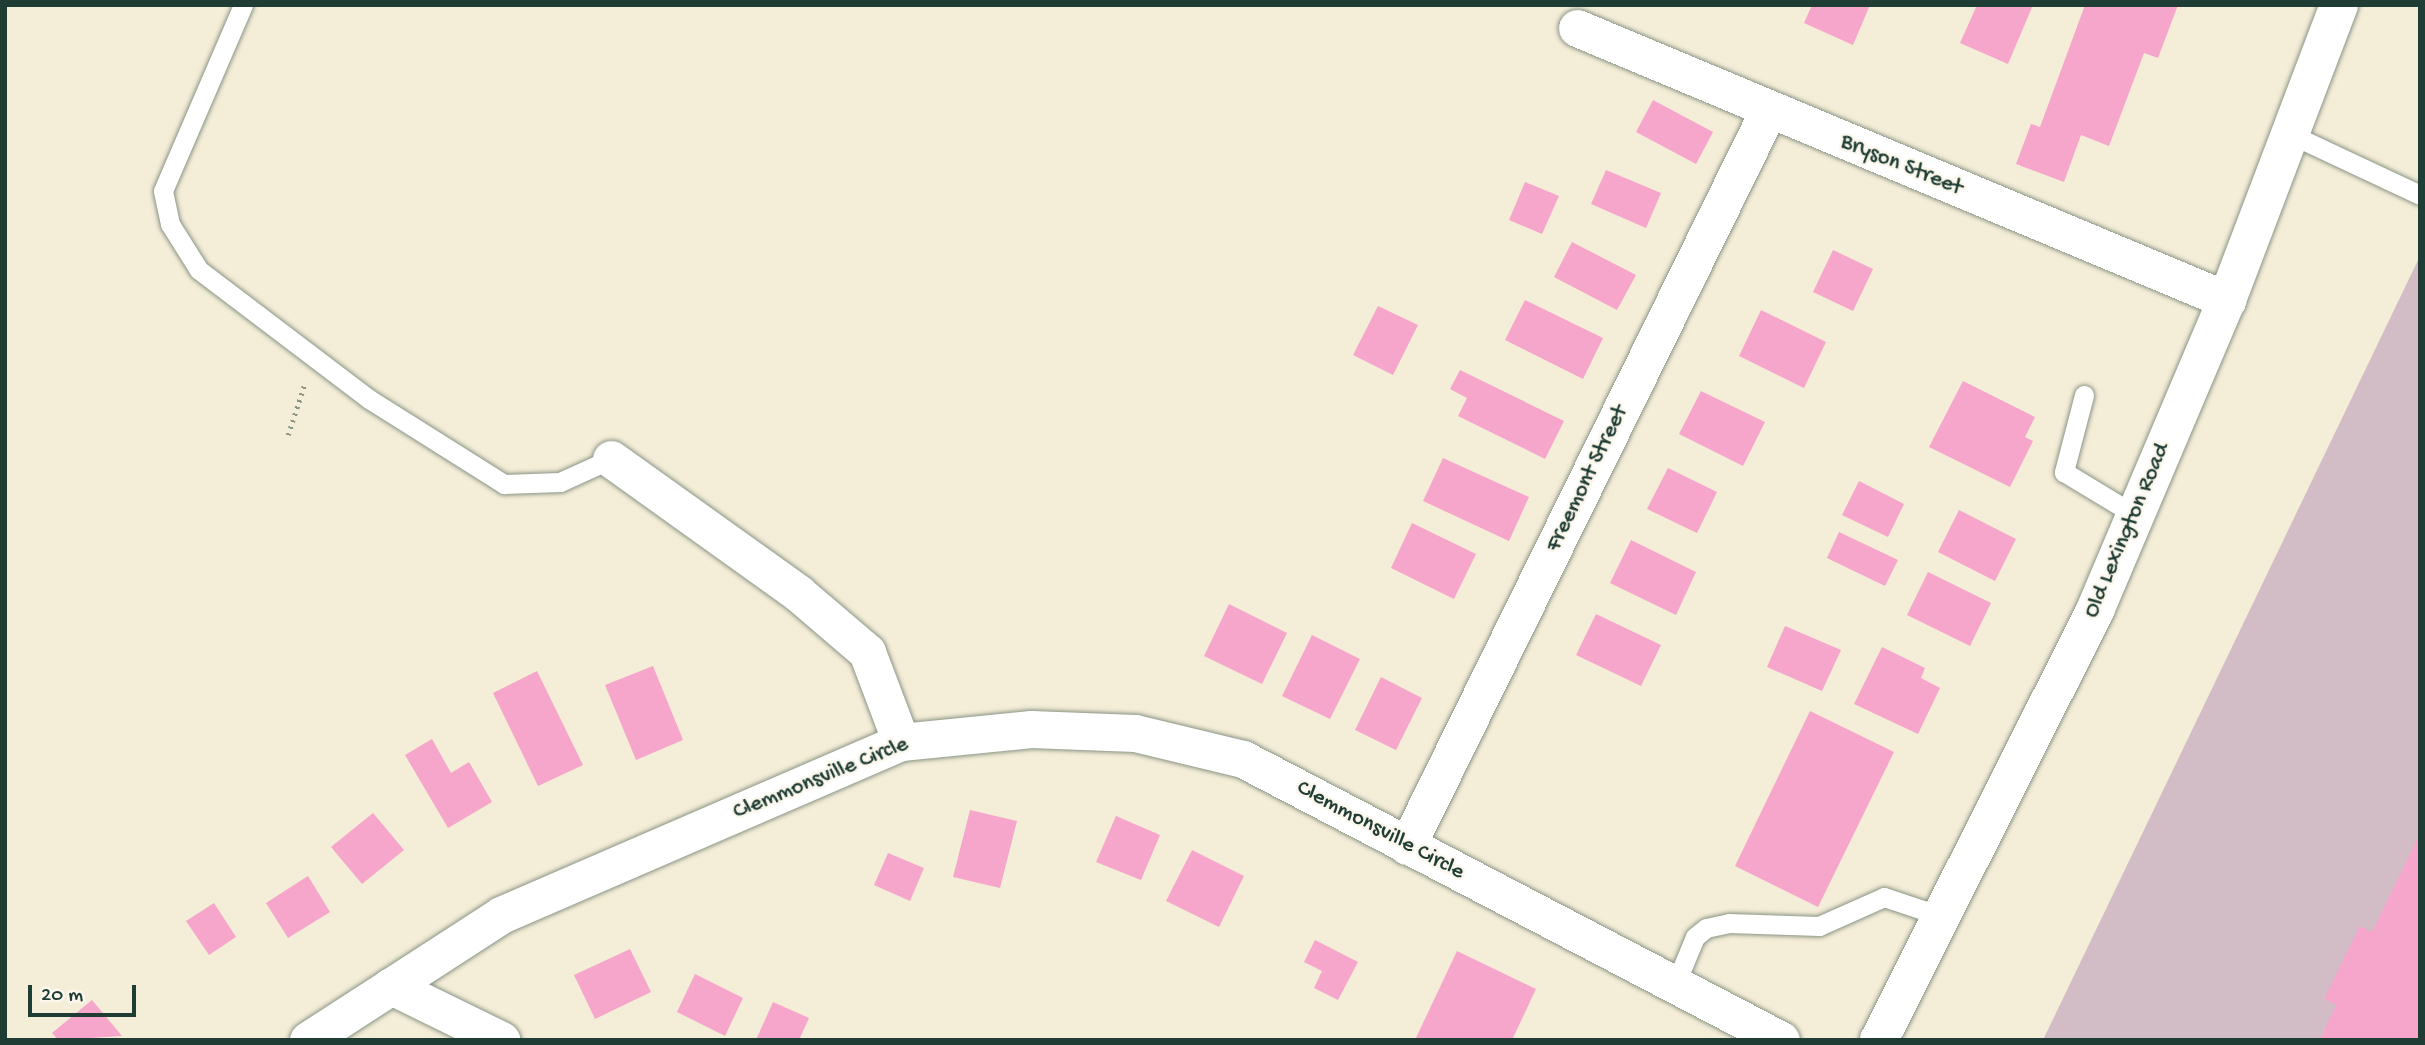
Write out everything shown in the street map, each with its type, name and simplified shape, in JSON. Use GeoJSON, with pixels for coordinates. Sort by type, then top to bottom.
{"type":"FeatureCollection","features":[{"type":"Feature","properties":{"kind":"main road","name":"Old Lexington Road"},"geometry":{"type":"LineString","coordinates":[[1879,1040],[2096,608],[2227,300],[2339,5]]}},
{"type":"Feature","properties":{"kind":"street","name":"Bryson Street"},"geometry":{"type":"LineString","coordinates":[[1577,28],[1768,111],[2227,300]]}},
{"type":"Feature","properties":{"kind":"street","name":"Freemont Street"},"geometry":{"type":"LineString","coordinates":[[1407,846],[1768,111]]}},
{"type":"Feature","properties":{"kind":"street"},"geometry":{"type":"LineString","coordinates":[[611,459],[798,593],[867,652],[901,742]]}},
{"type":"Feature","properties":{"kind":"street","name":"Clemmonsville Circle"},"geometry":{"type":"LineString","coordinates":[[308,1040],[501,915],[901,742],[1031,729],[1135,733],[1243,758],[1781,1040]]}},
{"type":"Feature","properties":{"kind":"street"},"geometry":{"type":"LineString","coordinates":[[391,986],[501,1040]]}},
{"type":"Feature","properties":{"kind":"lane"},"geometry":{"type":"LineString","coordinates":[[243,5],[163,191],[170,224],[200,270],[313,357],[504,484],[560,482],[611,459]]}},
{"type":"Feature","properties":{"kind":"lane"},"geometry":{"type":"LineString","coordinates":[[2290,134],[2420,195]]}},
{"type":"Feature","properties":{"kind":"lane"},"geometry":{"type":"LineString","coordinates":[[2084,395],[2064,472],[2135,516]]}},
{"type":"Feature","properties":{"kind":"lane"},"geometry":{"type":"LineString","coordinates":[[1675,985],[1695,937],[1706,928],[1729,923],[1819,926],[1884,897],[1941,916]]}},
{"type":"Feature","properties":{"kind":"path"},"geometry":{"type":"LineString","coordinates":[[288,435],[313,357]]}},
{"type":"Feature","properties":{"kind":"shaded area"},"geometry":{"type":"Polygon","coordinates":[[[2420,256],[2420,1040],[2043,1040],[2420,256]]]}},
{"type":"Feature","properties":{"kind":"building"},"geometry":{"type":"Polygon","coordinates":[[[1812,5],[1870,5],[1853,45],[1804,23],[1812,5]]]}},
{"type":"Feature","properties":{"kind":"building"},"geometry":{"type":"Polygon","coordinates":[[[1977,5],[2033,5],[2008,64],[1960,43],[1977,5]]]}},
{"type":"Feature","properties":{"kind":"building"},"geometry":{"type":"Polygon","coordinates":[[[2085,5],[2178,5],[2158,58],[2144,53],[2109,146],[2081,135],[2064,182],[2016,164],[2031,124],[2040,127],[2085,5]]]}},
{"type":"Feature","properties":{"kind":"building"},"geometry":{"type":"Polygon","coordinates":[[[1653,100],[1713,132],[1696,164],[1636,132],[1653,100]]]}},
{"type":"Feature","properties":{"kind":"building"},"geometry":{"type":"Polygon","coordinates":[[[1606,170],[1661,193],[1646,228],[1591,204],[1606,170]]]}},
{"type":"Feature","properties":{"kind":"building"},"geometry":{"type":"Polygon","coordinates":[[[1525,182],[1559,196],[1542,234],[1509,220],[1525,182]]]}},
{"type":"Feature","properties":{"kind":"building"},"geometry":{"type":"Polygon","coordinates":[[[1572,242],[1636,275],[1617,310],[1554,277],[1572,242]]]}},
{"type":"Feature","properties":{"kind":"building"},"geometry":{"type":"Polygon","coordinates":[[[1833,250],[1873,269],[1853,311],[1813,292],[1833,250]]]}},
{"type":"Feature","properties":{"kind":"building"},"geometry":{"type":"Polygon","coordinates":[[[1525,300],[1603,338],[1583,379],[1505,340],[1525,300]]]}},
{"type":"Feature","properties":{"kind":"building"},"geometry":{"type":"Polygon","coordinates":[[[1378,306],[1418,325],[1393,375],[1353,355],[1378,306]]]}},
{"type":"Feature","properties":{"kind":"building"},"geometry":{"type":"Polygon","coordinates":[[[1761,310],[1826,342],[1804,388],[1739,356],[1761,310]]]}},
{"type":"Feature","properties":{"kind":"building"},"geometry":{"type":"Polygon","coordinates":[[[1460,370],[1564,421],[1545,459],[1458,416],[1467,398],[1450,389],[1460,370]]]}},
{"type":"Feature","properties":{"kind":"building"},"geometry":{"type":"Polygon","coordinates":[[[1963,381],[2035,417],[2025,437],[2033,441],[2010,487],[1929,447],[1963,381]]]}},
{"type":"Feature","properties":{"kind":"building"},"geometry":{"type":"Polygon","coordinates":[[[1701,391],[1765,422],[1743,466],[1679,434],[1701,391]]]}},
{"type":"Feature","properties":{"kind":"building"},"geometry":{"type":"Polygon","coordinates":[[[1443,458],[1529,497],[1509,541],[1423,501],[1443,458]]]}},
{"type":"Feature","properties":{"kind":"building"},"geometry":{"type":"Polygon","coordinates":[[[1668,468],[1717,492],[1697,533],[1647,509],[1668,468]]]}},
{"type":"Feature","properties":{"kind":"building"},"geometry":{"type":"Polygon","coordinates":[[[1859,481],[1904,504],[1888,537],[1842,515],[1859,481]]]}},
{"type":"Feature","properties":{"kind":"building"},"geometry":{"type":"Polygon","coordinates":[[[1959,510],[2016,539],[1995,581],[1938,552],[1959,510]]]}},
{"type":"Feature","properties":{"kind":"building"},"geometry":{"type":"Polygon","coordinates":[[[1412,523],[1476,554],[1454,599],[1391,568],[1412,523]]]}},
{"type":"Feature","properties":{"kind":"building"},"geometry":{"type":"Polygon","coordinates":[[[1839,532],[1898,560],[1885,586],[1827,558],[1839,532]]]}},
{"type":"Feature","properties":{"kind":"building"},"geometry":{"type":"Polygon","coordinates":[[[1631,540],[1696,572],[1676,615],[1610,583],[1631,540]]]}},
{"type":"Feature","properties":{"kind":"building"},"geometry":{"type":"Polygon","coordinates":[[[1928,572],[1991,603],[1970,646],[1907,615],[1928,572]]]}},
{"type":"Feature","properties":{"kind":"building"},"geometry":{"type":"Polygon","coordinates":[[[1229,604],[1287,633],[1262,684],[1204,656],[1229,604]]]}},
{"type":"Feature","properties":{"kind":"building"},"geometry":{"type":"Polygon","coordinates":[[[1596,614],[1661,645],[1641,686],[1576,655],[1596,614]]]}},
{"type":"Feature","properties":{"kind":"building"},"geometry":{"type":"Polygon","coordinates":[[[1785,626],[1841,650],[1822,691],[1767,667],[1785,626]]]}},
{"type":"Feature","properties":{"kind":"building"},"geometry":{"type":"Polygon","coordinates":[[[1312,635],[1360,659],[1330,719],[1282,696],[1312,635]]]}},
{"type":"Feature","properties":{"kind":"building"},"geometry":{"type":"Polygon","coordinates":[[[1882,647],[1925,668],[1921,678],[1940,688],[1918,734],[1854,704],[1882,647]]]}},
{"type":"Feature","properties":{"kind":"building"},"geometry":{"type":"Polygon","coordinates":[[[653,666],[683,740],[636,760],[605,685],[653,666]]]}},
{"type":"Feature","properties":{"kind":"building"},"geometry":{"type":"Polygon","coordinates":[[[537,671],[583,765],[538,786],[493,693],[537,671]]]}},
{"type":"Feature","properties":{"kind":"building"},"geometry":{"type":"Polygon","coordinates":[[[1381,677],[1422,698],[1396,750],[1355,730],[1381,677]]]}},
{"type":"Feature","properties":{"kind":"building"},"geometry":{"type":"Polygon","coordinates":[[[1810,711],[1894,752],[1818,907],[1735,866],[1810,711]]]}},
{"type":"Feature","properties":{"kind":"building"},"geometry":{"type":"Polygon","coordinates":[[[432,739],[451,773],[469,762],[492,802],[448,828],[405,755],[432,739]]]}},
{"type":"Feature","properties":{"kind":"building"},"geometry":{"type":"Polygon","coordinates":[[[970,810],[1017,821],[1000,888],[953,877],[970,810]]]}},
{"type":"Feature","properties":{"kind":"building"},"geometry":{"type":"Polygon","coordinates":[[[373,813],[404,850],[362,884],[331,847],[373,813]]]}},
{"type":"Feature","properties":{"kind":"building"},"geometry":{"type":"Polygon","coordinates":[[[1116,816],[1160,835],[1141,880],[1096,862],[1116,816]]]}},
{"type":"Feature","properties":{"kind":"building"},"geometry":{"type":"Polygon","coordinates":[[[2420,833],[2420,1040],[2320,1040],[2336,1005],[2324,999],[2360,926],[2372,932],[2420,833]]]}},
{"type":"Feature","properties":{"kind":"building"},"geometry":{"type":"Polygon","coordinates":[[[1192,850],[1244,876],[1219,927],[1166,901],[1192,850]]]}},
{"type":"Feature","properties":{"kind":"building"},"geometry":{"type":"Polygon","coordinates":[[[888,853],[924,868],[910,901],[874,885],[888,853]]]}},
{"type":"Feature","properties":{"kind":"building"},"geometry":{"type":"Polygon","coordinates":[[[308,876],[330,912],[288,938],[266,903],[308,876]]]}},
{"type":"Feature","properties":{"kind":"building"},"geometry":{"type":"Polygon","coordinates":[[[214,903],[236,937],[209,955],[186,921],[214,903]]]}},
{"type":"Feature","properties":{"kind":"building"},"geometry":{"type":"Polygon","coordinates":[[[1315,940],[1358,962],[1338,1000],[1314,988],[1322,971],[1304,962],[1315,940]]]}},
{"type":"Feature","properties":{"kind":"building"},"geometry":{"type":"Polygon","coordinates":[[[630,949],[651,992],[595,1019],[574,975],[630,949]]]}},
{"type":"Feature","properties":{"kind":"building"},"geometry":{"type":"Polygon","coordinates":[[[1457,951],[1536,989],[1512,1040],[1415,1040],[1457,951]]]}},
{"type":"Feature","properties":{"kind":"building"},"geometry":{"type":"Polygon","coordinates":[[[695,974],[743,998],[725,1036],[677,1012],[695,974]]]}},
{"type":"Feature","properties":{"kind":"building"},"geometry":{"type":"Polygon","coordinates":[[[92,1000],[122,1036],[58,1040],[52,1033],[92,1000]]]}},
{"type":"Feature","properties":{"kind":"building"},"geometry":{"type":"Polygon","coordinates":[[[773,1002],[809,1018],[799,1040],[756,1040],[773,1002]]]}}]}
